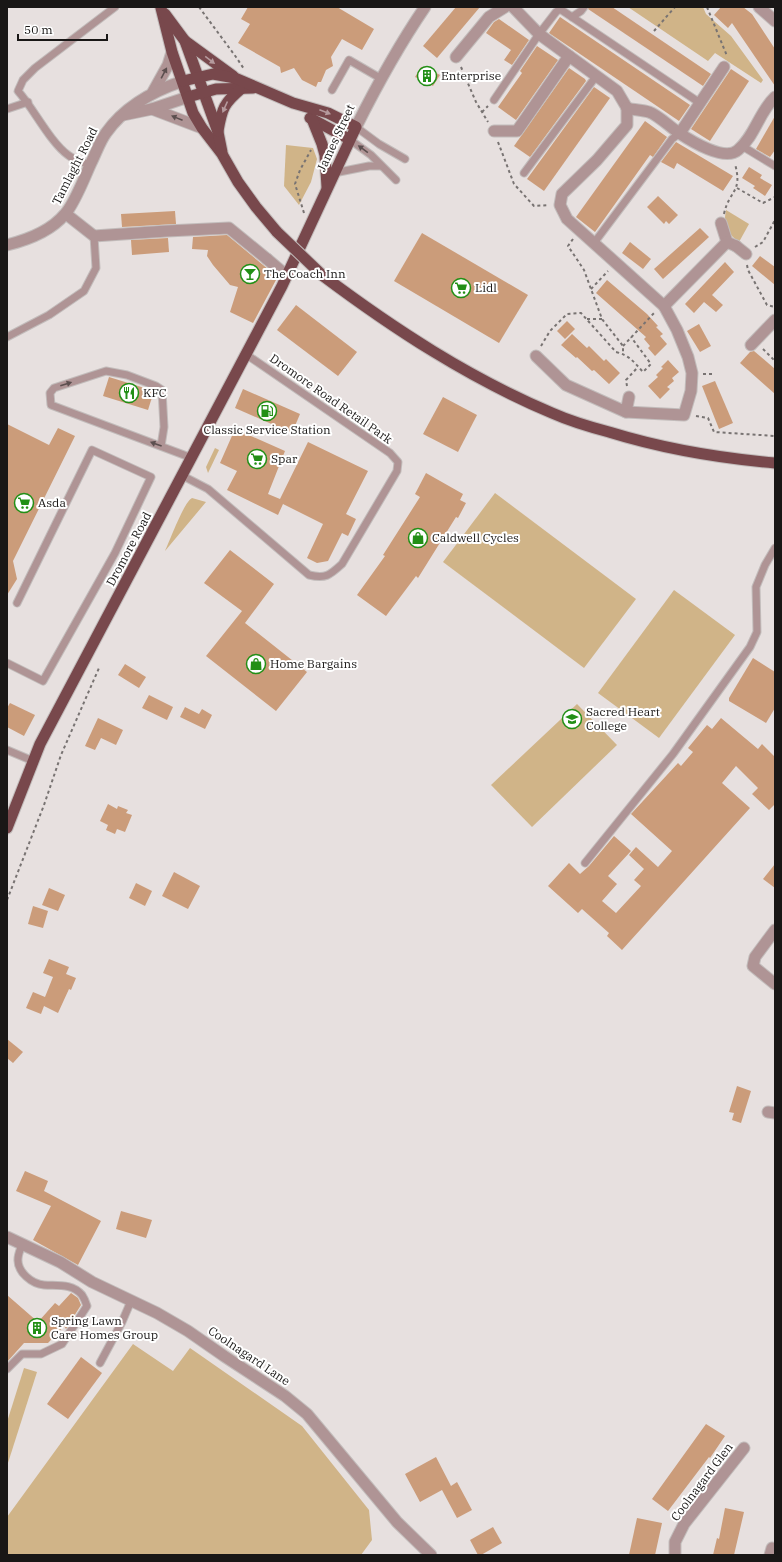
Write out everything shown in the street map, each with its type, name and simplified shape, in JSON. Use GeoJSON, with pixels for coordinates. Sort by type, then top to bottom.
{"type":"FeatureCollection","features":[{"type":"Feature","properties":{"kind":"highway"},"geometry":{"type":"LineString","coordinates":[[160,8],[185,41],[235,78],[255,88],[293,103],[328,113],[356,127]]}},
{"type":"Feature","properties":{"kind":"highway"},"geometry":{"type":"LineString","coordinates":[[160,8],[172,52],[194,113],[202,128],[222,154],[238,182],[277,232],[322,275],[366,308],[461,369],[506,393],[553,414],[638,441],[682,452],[734,460],[775,463]]}},
{"type":"Feature","properties":{"kind":"highway"},"geometry":{"type":"LineString","coordinates":[[185,41],[218,132],[222,154]]}},
{"type":"Feature","properties":{"kind":"highway"},"geometry":{"type":"LineString","coordinates":[[183,81],[213,74],[235,78]]}},
{"type":"Feature","properties":{"kind":"highway"},"geometry":{"type":"LineString","coordinates":[[218,132],[221,116],[228,100],[242,88]]}},
{"type":"Feature","properties":{"kind":"highway"},"geometry":{"type":"LineString","coordinates":[[188,97],[216,89],[255,88]]}},
{"type":"Feature","properties":{"kind":"highway"},"geometry":{"type":"LineString","coordinates":[[293,103],[312,119],[350,140]]}},
{"type":"Feature","properties":{"kind":"highway"},"geometry":{"type":"LineString","coordinates":[[312,119],[325,155],[327,189]]}},
{"type":"Feature","properties":{"kind":"highway","name":"James Street"},"geometry":{"type":"LineString","coordinates":[[285,281],[356,127]]}},
{"type":"Feature","properties":{"kind":"highway","name":"Dromore Road"},"geometry":{"type":"LineString","coordinates":[[7,828],[40,744],[285,281]]}},
{"type":"Feature","properties":{"kind":"street","name":"James Street"},"geometry":{"type":"LineString","coordinates":[[356,127],[380,78],[403,39],[425,7]]}},
{"type":"Feature","properties":{"kind":"street"},"geometry":{"type":"LineString","coordinates":[[456,57],[489,17],[505,7]]}},
{"type":"Feature","properties":{"kind":"street"},"geometry":{"type":"LineString","coordinates":[[513,7],[539,34],[617,91],[627,108],[627,125],[597,160],[562,194],[560,205],[567,219],[664,306],[677,330],[688,357],[692,373],[691,391],[684,415],[626,412],[566,385],[536,356]]}},
{"type":"Feature","properties":{"kind":"street"},"geometry":{"type":"LineString","coordinates":[[759,7],[775,21]]}},
{"type":"Feature","properties":{"kind":"street"},"geometry":{"type":"LineString","coordinates":[[153,92],[168,65],[172,52]]}},
{"type":"Feature","properties":{"kind":"street"},"geometry":{"type":"LineString","coordinates":[[494,131],[517,131],[569,56]]}},
{"type":"Feature","properties":{"kind":"street"},"geometry":{"type":"LineString","coordinates":[[680,134],[724,67]]}},
{"type":"Feature","properties":{"kind":"street","name":"Tamlaght Road"},"geometry":{"type":"LineString","coordinates":[[7,245],[25,240],[43,232],[66,214],[105,134],[121,116],[145,96],[183,81]]}},
{"type":"Feature","properties":{"kind":"street"},"geometry":{"type":"LineString","coordinates":[[121,116],[152,109],[188,97]]}},
{"type":"Feature","properties":{"kind":"street"},"geometry":{"type":"LineString","coordinates":[[627,108],[649,112],[680,134],[712,151],[725,154],[737,152],[748,140],[768,104],[775,97]]}},
{"type":"Feature","properties":{"kind":"street"},"geometry":{"type":"LineString","coordinates":[[152,109],[202,128]]}},
{"type":"Feature","properties":{"kind":"street"},"geometry":{"type":"LineString","coordinates":[[66,214],[94,236],[167,230],[229,228],[267,260],[285,281]]}},
{"type":"Feature","properties":{"kind":"street"},"geometry":{"type":"LineString","coordinates":[[721,223],[732,244],[746,254]]}},
{"type":"Feature","properties":{"kind":"street"},"geometry":{"type":"LineString","coordinates":[[664,306],[732,244]]}},
{"type":"Feature","properties":{"kind":"street"},"geometry":{"type":"LineString","coordinates":[[753,343],[775,320]]}},
{"type":"Feature","properties":{"kind":"street"},"geometry":{"type":"LineString","coordinates":[[626,412],[629,397]]}},
{"type":"Feature","properties":{"kind":"street"},"geometry":{"type":"LineString","coordinates":[[775,930],[755,957],[753,966],[775,984]]}},
{"type":"Feature","properties":{"kind":"street","name":"Coolnagard Lane"},"geometry":{"type":"LineString","coordinates":[[7,1237],[60,1262],[92,1282],[188,1330],[224,1356],[285,1396],[307,1414],[397,1522],[431,1555]]}},
{"type":"Feature","properties":{"kind":"street","name":"Coolnagard Glen"},"geometry":{"type":"LineString","coordinates":[[675,1555],[675,1542],[684,1524],[744,1448]]}},
{"type":"Feature","properties":{"kind":"lane"},"geometry":{"type":"LineString","coordinates":[[90,165],[68,155],[63,151],[55,142],[28,102],[18,91],[23,80],[35,68],[115,7]]}},
{"type":"Feature","properties":{"kind":"lane"},"geometry":{"type":"LineString","coordinates":[[572,17],[584,7]]}},
{"type":"Feature","properties":{"kind":"lane"},"geometry":{"type":"LineString","coordinates":[[494,100],[539,34],[560,9],[700,103]]}},
{"type":"Feature","properties":{"kind":"lane"},"geometry":{"type":"LineString","coordinates":[[332,90],[349,60],[380,78]]}},
{"type":"Feature","properties":{"kind":"lane"},"geometry":{"type":"LineString","coordinates":[[524,173],[597,75]]}},
{"type":"Feature","properties":{"kind":"lane"},"geometry":{"type":"LineString","coordinates":[[7,109],[28,102]]}},
{"type":"Feature","properties":{"kind":"lane"},"geometry":{"type":"LineString","coordinates":[[356,127],[379,144],[405,159]]}},
{"type":"Feature","properties":{"kind":"lane"},"geometry":{"type":"LineString","coordinates":[[594,243],[672,139],[680,134]]}},
{"type":"Feature","properties":{"kind":"lane"},"geometry":{"type":"LineString","coordinates":[[350,140],[371,155],[396,180]]}},
{"type":"Feature","properties":{"kind":"lane"},"geometry":{"type":"LineString","coordinates":[[742,146],[775,166]]}},
{"type":"Feature","properties":{"kind":"lane"},"geometry":{"type":"LineString","coordinates":[[334,173],[368,166],[381,166]]}},
{"type":"Feature","properties":{"kind":"lane"},"geometry":{"type":"LineString","coordinates":[[7,337],[49,315],[84,291],[96,268],[94,236]]}},
{"type":"Feature","properties":{"kind":"lane","name":"Dromore Road Retail Park"},"geometry":{"type":"LineString","coordinates":[[183,476],[208,489],[309,575],[321,578],[332,573],[342,564],[397,471],[398,462],[390,453],[247,355]]}},
{"type":"Feature","properties":{"kind":"lane"},"geometry":{"type":"LineString","coordinates":[[161,446],[164,427],[162,390],[156,386],[127,375],[106,371],[54,388],[50,393],[51,405],[192,458]]}},
{"type":"Feature","properties":{"kind":"lane"},"geometry":{"type":"LineString","coordinates":[[7,663],[43,681],[115,553],[151,477],[92,450],[17,603]]}},
{"type":"Feature","properties":{"kind":"lane"},"geometry":{"type":"LineString","coordinates":[[586,863],[673,754],[750,647],[757,632],[756,587],[765,565],[775,548]]}},
{"type":"Feature","properties":{"kind":"lane"},"geometry":{"type":"LineString","coordinates":[[7,750],[33,762]]}},
{"type":"Feature","properties":{"kind":"lane"},"geometry":{"type":"LineString","coordinates":[[7,1369],[22,1354],[41,1354],[62,1344],[87,1306],[82,1295],[71,1287],[57,1284],[43,1285],[30,1280],[19,1269],[18,1259],[22,1244]]}},
{"type":"Feature","properties":{"kind":"lane"},"geometry":{"type":"LineString","coordinates":[[100,1363],[122,1322],[131,1301]]}},
{"type":"Feature","properties":{"kind":"path"},"geometry":{"type":"LineString","coordinates":[[199,7],[236,56],[255,88]]}},
{"type":"Feature","properties":{"kind":"path"},"geometry":{"type":"LineString","coordinates":[[654,31],[675,7]]}},
{"type":"Feature","properties":{"kind":"path"},"geometry":{"type":"LineString","coordinates":[[707,7],[727,56],[727,61],[724,67]]}},
{"type":"Feature","properties":{"kind":"path"},"geometry":{"type":"LineString","coordinates":[[309,230],[295,184],[300,170],[311,151],[316,145],[322,144]]}},
{"type":"Feature","properties":{"kind":"path"},"geometry":{"type":"LineString","coordinates":[[721,223],[726,206],[737,188],[737,174],[731,153]]}},
{"type":"Feature","properties":{"kind":"path"},"geometry":{"type":"LineString","coordinates":[[737,188],[762,203],[775,197]]}},
{"type":"Feature","properties":{"kind":"path"},"geometry":{"type":"LineString","coordinates":[[775,220],[762,242],[746,254],[748,270],[767,305],[775,307]]}},
{"type":"Feature","properties":{"kind":"path"},"geometry":{"type":"LineString","coordinates":[[579,229],[568,246],[584,270],[602,319],[623,346],[623,354]]}},
{"type":"Feature","properties":{"kind":"path"},"geometry":{"type":"LineString","coordinates":[[591,289],[616,264]]}},
{"type":"Feature","properties":{"kind":"path"},"geometry":{"type":"LineString","coordinates":[[536,356],[550,330],[567,314],[581,313],[616,352],[632,358],[643,372],[651,364],[631,337]]}},
{"type":"Feature","properties":{"kind":"path"},"geometry":{"type":"LineString","coordinates":[[623,346],[650,316]]}},
{"type":"Feature","properties":{"kind":"path"},"geometry":{"type":"LineString","coordinates":[[586,319],[602,319]]}},
{"type":"Feature","properties":{"kind":"path"},"geometry":{"type":"LineString","coordinates":[[753,343],[775,361]]}},
{"type":"Feature","properties":{"kind":"path"},"geometry":{"type":"LineString","coordinates":[[629,397],[626,380],[638,367]]}},
{"type":"Feature","properties":{"kind":"path"},"geometry":{"type":"LineString","coordinates":[[684,415],[708,418],[714,432],[775,436]]}},
{"type":"Feature","properties":{"kind":"path"},"geometry":{"type":"LineString","coordinates":[[7,900],[62,754],[99,668]]}},
{"type":"Feature","properties":{"kind":"shaded area"},"geometry":{"type":"Polygon","coordinates":[[[628,7],[703,7],[706,14],[731,36],[763,80],[761,83],[715,53],[708,61],[628,7]]]}},
{"type":"Feature","properties":{"kind":"shaded area"},"geometry":{"type":"Polygon","coordinates":[[[286,145],[313,148],[317,159],[311,182],[299,205],[284,186],[286,145]]]}},
{"type":"Feature","properties":{"kind":"shaded area"},"geometry":{"type":"Polygon","coordinates":[[[726,210],[749,224],[739,242],[728,232],[726,228],[726,210]]]}},
{"type":"Feature","properties":{"kind":"shaded area"},"geometry":{"type":"Polygon","coordinates":[[[215,448],[219,450],[208,473],[206,467],[215,448]]]}},
{"type":"Feature","properties":{"kind":"shaded area"},"geometry":{"type":"Polygon","coordinates":[[[495,493],[636,599],[584,668],[443,562],[495,493]]]}},
{"type":"Feature","properties":{"kind":"shaded area"},"geometry":{"type":"Polygon","coordinates":[[[192,498],[206,502],[165,551],[185,506],[192,498]]]}},
{"type":"Feature","properties":{"kind":"shaded area"},"geometry":{"type":"Polygon","coordinates":[[[674,590],[735,635],[659,738],[598,693],[674,590]]]}},
{"type":"Feature","properties":{"kind":"shaded area"},"geometry":{"type":"Polygon","coordinates":[[[577,704],[617,745],[532,827],[491,785],[577,704]]]}},
{"type":"Feature","properties":{"kind":"shaded area"},"geometry":{"type":"Polygon","coordinates":[[[133,1344],[173,1371],[190,1348],[302,1426],[369,1510],[372,1540],[361,1555],[7,1555],[7,1517],[133,1344]]]}},
{"type":"Feature","properties":{"kind":"shaded area"},"geometry":{"type":"Polygon","coordinates":[[[24,1368],[37,1372],[7,1466],[7,1422],[24,1368]]]}},
{"type":"Feature","properties":{"kind":"building"},"geometry":{"type":"Polygon","coordinates":[[[248,7],[337,7],[374,29],[362,50],[342,39],[331,57],[333,66],[326,70],[321,82],[318,82],[316,87],[302,80],[294,68],[281,73],[280,67],[238,43],[250,24],[241,19],[248,7]]]}},
{"type":"Feature","properties":{"kind":"building"},"geometry":{"type":"Polygon","coordinates":[[[456,7],[480,7],[437,58],[423,46],[456,7]]]}},
{"type":"Feature","properties":{"kind":"building"},"geometry":{"type":"Polygon","coordinates":[[[589,7],[612,7],[711,74],[703,86],[588,9],[589,7]]]}},
{"type":"Feature","properties":{"kind":"building"},"geometry":{"type":"Polygon","coordinates":[[[721,7],[743,7],[752,14],[775,49],[775,86],[732,23],[728,28],[714,15],[721,7]]]}},
{"type":"Feature","properties":{"kind":"building"},"geometry":{"type":"Polygon","coordinates":[[[560,17],[690,105],[679,121],[549,33],[560,17]]]}},
{"type":"Feature","properties":{"kind":"building"},"geometry":{"type":"Polygon","coordinates":[[[499,19],[529,40],[512,65],[504,60],[511,50],[486,33],[494,22],[499,19]]]}},
{"type":"Feature","properties":{"kind":"building"},"geometry":{"type":"Polygon","coordinates":[[[537,46],[558,60],[516,120],[498,107],[522,73],[520,71],[537,46]]]}},
{"type":"Feature","properties":{"kind":"building","name":"Enterprise"},"geometry":{"type":"Polygon","coordinates":[[[421,67],[425,67],[440,75],[433,86],[415,77],[421,67]]]}},
{"type":"Feature","properties":{"kind":"building"},"geometry":{"type":"Polygon","coordinates":[[[569,68],[586,81],[530,157],[514,146],[569,68]]]}},
{"type":"Feature","properties":{"kind":"building"},"geometry":{"type":"Polygon","coordinates":[[[731,69],[749,81],[710,141],[691,129],[731,69]]]}},
{"type":"Feature","properties":{"kind":"building"},"geometry":{"type":"Polygon","coordinates":[[[594,87],[610,98],[544,191],[527,179],[594,87]]]}},
{"type":"Feature","properties":{"kind":"building"},"geometry":{"type":"Polygon","coordinates":[[[775,116],[775,150],[770,157],[756,149],[775,116]]]}},
{"type":"Feature","properties":{"kind":"building"},"geometry":{"type":"Polygon","coordinates":[[[645,121],[667,137],[653,157],[650,155],[595,232],[576,217],[645,121]]]}},
{"type":"Feature","properties":{"kind":"building"},"geometry":{"type":"Polygon","coordinates":[[[676,142],[733,176],[723,191],[677,163],[674,169],[661,162],[676,142]]]}},
{"type":"Feature","properties":{"kind":"building"},"geometry":{"type":"Polygon","coordinates":[[[749,167],[762,175],[760,178],[772,185],[765,196],[753,188],[755,186],[742,178],[749,167]]]}},
{"type":"Feature","properties":{"kind":"building"},"geometry":{"type":"Polygon","coordinates":[[[658,196],[678,215],[669,224],[666,221],[664,224],[647,207],[658,196]]]}},
{"type":"Feature","properties":{"kind":"building"},"geometry":{"type":"Polygon","coordinates":[[[175,211],[176,224],[122,227],[121,214],[175,211]]]}},
{"type":"Feature","properties":{"kind":"building"},"geometry":{"type":"Polygon","coordinates":[[[700,228],[709,237],[663,279],[654,269],[700,228]]]}},
{"type":"Feature","properties":{"kind":"building","name":"Lidl"},"geometry":{"type":"Polygon","coordinates":[[[422,233],[528,295],[499,343],[394,281],[422,233]]]}},
{"type":"Feature","properties":{"kind":"building"},"geometry":{"type":"Polygon","coordinates":[[[227,235],[274,274],[276,280],[253,323],[230,312],[238,287],[230,285],[213,265],[207,256],[208,250],[192,249],[193,237],[227,235]]]}},
{"type":"Feature","properties":{"kind":"building"},"geometry":{"type":"Polygon","coordinates":[[[168,238],[169,252],[132,255],[131,240],[168,238]]]}},
{"type":"Feature","properties":{"kind":"building"},"geometry":{"type":"Polygon","coordinates":[[[630,242],[651,259],[643,269],[622,253],[630,242]]]}},
{"type":"Feature","properties":{"kind":"building"},"geometry":{"type":"Polygon","coordinates":[[[760,256],[775,267],[775,285],[752,266],[760,256]]]}},
{"type":"Feature","properties":{"kind":"building"},"geometry":{"type":"Polygon","coordinates":[[[725,262],[734,272],[712,295],[723,305],[716,312],[704,302],[694,313],[685,304],[725,262]]]}},
{"type":"Feature","properties":{"kind":"building"},"geometry":{"type":"Polygon","coordinates":[[[607,280],[647,314],[658,326],[656,327],[663,334],[660,336],[667,344],[655,356],[648,348],[650,346],[644,339],[646,337],[596,293],[607,280]]]}},
{"type":"Feature","properties":{"kind":"building"},"geometry":{"type":"Polygon","coordinates":[[[296,305],[357,352],[338,376],[277,330],[296,305]]]}},
{"type":"Feature","properties":{"kind":"building"},"geometry":{"type":"Polygon","coordinates":[[[567,321],[575,329],[565,339],[557,331],[567,321]]]}},
{"type":"Feature","properties":{"kind":"building"},"geometry":{"type":"Polygon","coordinates":[[[699,324],[711,346],[700,352],[687,331],[699,324]]]}},
{"type":"Feature","properties":{"kind":"building"},"geometry":{"type":"Polygon","coordinates":[[[572,334],[587,348],[589,346],[604,361],[606,359],[620,373],[609,384],[594,370],[592,371],[561,345],[572,334]]]}},
{"type":"Feature","properties":{"kind":"building"},"geometry":{"type":"Polygon","coordinates":[[[754,351],[775,369],[775,394],[740,363],[750,352],[754,351]]]}},
{"type":"Feature","properties":{"kind":"building"},"geometry":{"type":"Polygon","coordinates":[[[668,360],[679,372],[672,378],[674,381],[667,387],[670,389],[660,399],[648,386],[658,377],[656,375],[668,360]]]}},
{"type":"Feature","properties":{"kind":"building","name":"KFC"},"geometry":{"type":"Polygon","coordinates":[[[109,377],[154,391],[148,410],[103,396],[109,377]]]}},
{"type":"Feature","properties":{"kind":"building"},"geometry":{"type":"Polygon","coordinates":[[[715,381],[733,423],[719,429],[702,386],[715,381]]]}},
{"type":"Feature","properties":{"kind":"building"},"geometry":{"type":"Polygon","coordinates":[[[243,389],[300,414],[292,433],[235,408],[243,389]]]}},
{"type":"Feature","properties":{"kind":"building"},"geometry":{"type":"Polygon","coordinates":[[[443,397],[477,415],[458,452],[423,434],[443,397]]]}},
{"type":"Feature","properties":{"kind":"building","name":"Asda"},"geometry":{"type":"Polygon","coordinates":[[[7,424],[49,445],[58,428],[75,436],[13,561],[17,579],[7,595],[7,424]]]}},
{"type":"Feature","properties":{"kind":"building"},"geometry":{"type":"Polygon","coordinates":[[[235,429],[285,451],[268,494],[280,499],[308,442],[368,471],[346,514],[356,519],[348,536],[342,533],[328,561],[317,563],[307,558],[323,524],[283,504],[278,515],[227,490],[237,471],[220,463],[235,429]]]}},
{"type":"Feature","properties":{"kind":"building"},"geometry":{"type":"Polygon","coordinates":[[[426,473],[463,494],[460,500],[466,503],[458,518],[456,517],[418,578],[416,576],[386,616],[357,595],[385,556],[383,555],[420,497],[415,494],[426,473]]]}},
{"type":"Feature","properties":{"kind":"building","name":"Home Bargains"},"geometry":{"type":"Polygon","coordinates":[[[230,550],[274,584],[245,623],[307,672],[276,711],[206,656],[242,611],[204,583],[230,550]]]}},
{"type":"Feature","properties":{"kind":"building"},"geometry":{"type":"Polygon","coordinates":[[[753,658],[775,672],[775,708],[766,723],[729,701],[729,698],[753,658]]]}},
{"type":"Feature","properties":{"kind":"building"},"geometry":{"type":"Polygon","coordinates":[[[125,664],[146,677],[139,688],[118,675],[125,664]]]}},
{"type":"Feature","properties":{"kind":"building"},"geometry":{"type":"Polygon","coordinates":[[[149,695],[173,707],[167,720],[142,708],[149,695]]]}},
{"type":"Feature","properties":{"kind":"building"},"geometry":{"type":"Polygon","coordinates":[[[10,703],[35,715],[24,736],[7,727],[7,708],[10,703]]]}},
{"type":"Feature","properties":{"kind":"building"},"geometry":{"type":"Polygon","coordinates":[[[185,707],[199,714],[202,709],[212,715],[205,729],[180,717],[185,707]]]}},
{"type":"Feature","properties":{"kind":"building"},"geometry":{"type":"Polygon","coordinates":[[[98,718],[123,730],[116,745],[101,738],[95,750],[85,746],[98,718]]]}},
{"type":"Feature","properties":{"kind":"building"},"geometry":{"type":"Polygon","coordinates":[[[721,718],[758,749],[762,744],[775,757],[775,804],[769,810],[752,794],[758,788],[736,766],[722,783],[750,808],[622,950],[607,936],[609,933],[582,909],[578,913],[548,886],[569,863],[580,874],[589,866],[614,836],[631,851],[608,876],[617,884],[602,901],[616,913],[641,886],[634,880],[644,869],[629,855],[636,847],[658,867],[672,851],[631,814],[678,763],[681,766],[693,752],[688,748],[707,725],[712,729],[721,718]]]}},
{"type":"Feature","properties":{"kind":"building"},"geometry":{"type":"Polygon","coordinates":[[[108,804],[117,809],[118,806],[128,810],[126,813],[132,815],[125,832],[117,829],[115,834],[106,830],[108,825],[100,821],[108,804]]]}},
{"type":"Feature","properties":{"kind":"building"},"geometry":{"type":"Polygon","coordinates":[[[775,864],[775,888],[763,879],[775,864]]]}},
{"type":"Feature","properties":{"kind":"building"},"geometry":{"type":"Polygon","coordinates":[[[174,872],[200,886],[188,909],[162,896],[174,872]]]}},
{"type":"Feature","properties":{"kind":"building"},"geometry":{"type":"Polygon","coordinates":[[[136,883],[152,891],[145,906],[129,898],[136,883]]]}},
{"type":"Feature","properties":{"kind":"building"},"geometry":{"type":"Polygon","coordinates":[[[49,888],[65,895],[58,911],[42,905],[49,888]]]}},
{"type":"Feature","properties":{"kind":"building"},"geometry":{"type":"Polygon","coordinates":[[[33,906],[48,911],[43,928],[28,924],[33,906]]]}},
{"type":"Feature","properties":{"kind":"building"},"geometry":{"type":"Polygon","coordinates":[[[49,959],[69,967],[66,974],[76,978],[58,1013],[44,1006],[41,1014],[26,1008],[33,992],[45,997],[53,977],[43,973],[49,959]]]}},
{"type":"Feature","properties":{"kind":"building"},"geometry":{"type":"Polygon","coordinates":[[[7,1039],[23,1052],[13,1063],[7,1058],[7,1039]]]}},
{"type":"Feature","properties":{"kind":"building"},"geometry":{"type":"Polygon","coordinates":[[[737,1086],[751,1091],[741,1123],[732,1120],[734,1113],[729,1112],[737,1086]]]}},
{"type":"Feature","properties":{"kind":"building"},"geometry":{"type":"Polygon","coordinates":[[[25,1171],[48,1181],[44,1191],[101,1221],[78,1265],[33,1240],[51,1206],[16,1191],[25,1171]]]}},
{"type":"Feature","properties":{"kind":"building"},"geometry":{"type":"Polygon","coordinates":[[[121,1211],[152,1220],[146,1238],[116,1229],[121,1211]]]}},
{"type":"Feature","properties":{"kind":"building","name":"Spring Lawn Care Homes Group"},"geometry":{"type":"Polygon","coordinates":[[[71,1293],[78,1298],[81,1305],[66,1329],[64,1326],[48,1343],[24,1343],[7,1362],[7,1295],[38,1322],[55,1303],[59,1306],[71,1293]]]}},
{"type":"Feature","properties":{"kind":"building"},"geometry":{"type":"Polygon","coordinates":[[[81,1357],[102,1373],[68,1419],[47,1404],[81,1357]]]}},
{"type":"Feature","properties":{"kind":"building"},"geometry":{"type":"Polygon","coordinates":[[[706,1424],[725,1436],[710,1458],[709,1457],[668,1511],[652,1499],[706,1424]]]}},
{"type":"Feature","properties":{"kind":"building"},"geometry":{"type":"Polygon","coordinates":[[[436,1457],[451,1486],[457,1482],[472,1510],[457,1518],[442,1490],[420,1502],[405,1474],[436,1457]]]}},
{"type":"Feature","properties":{"kind":"building"},"geometry":{"type":"Polygon","coordinates":[[[725,1508],[744,1512],[734,1555],[713,1555],[717,1538],[719,1539],[725,1508]]]}},
{"type":"Feature","properties":{"kind":"building"},"geometry":{"type":"Polygon","coordinates":[[[637,1518],[662,1523],[655,1555],[629,1555],[637,1518]]]}},
{"type":"Feature","properties":{"kind":"building"},"geometry":{"type":"Polygon","coordinates":[[[493,1527],[502,1543],[481,1555],[478,1555],[470,1540],[493,1527]]]}},
{"type":"Feature","properties":{"kind":"place","name":"Enterprise"},"geometry":{"type":"Point","coordinates":[427,76]}},
{"type":"Feature","properties":{"kind":"place","name":"The Coach Inn"},"geometry":{"type":"Point","coordinates":[250,274]}},
{"type":"Feature","properties":{"kind":"place","name":"Lidl"},"geometry":{"type":"Point","coordinates":[461,288]}},
{"type":"Feature","properties":{"kind":"place","name":"KFC"},"geometry":{"type":"Point","coordinates":[129,393]}},
{"type":"Feature","properties":{"kind":"place","name":"Classic Service Station"},"geometry":{"type":"Point","coordinates":[267,411]}},
{"type":"Feature","properties":{"kind":"place","name":"Spar"},"geometry":{"type":"Point","coordinates":[257,459]}},
{"type":"Feature","properties":{"kind":"place","name":"Asda"},"geometry":{"type":"Point","coordinates":[24,503]}},
{"type":"Feature","properties":{"kind":"place","name":"Caldwell Cycles"},"geometry":{"type":"Point","coordinates":[418,538]}},
{"type":"Feature","properties":{"kind":"place","name":"Home Bargains"},"geometry":{"type":"Point","coordinates":[256,664]}},
{"type":"Feature","properties":{"kind":"place","name":"Sacred Heart College"},"geometry":{"type":"Point","coordinates":[572,719]}},
{"type":"Feature","properties":{"kind":"place","name":"Spring Lawn Care Homes Group"},"geometry":{"type":"Point","coordinates":[37,1328]}}]}
